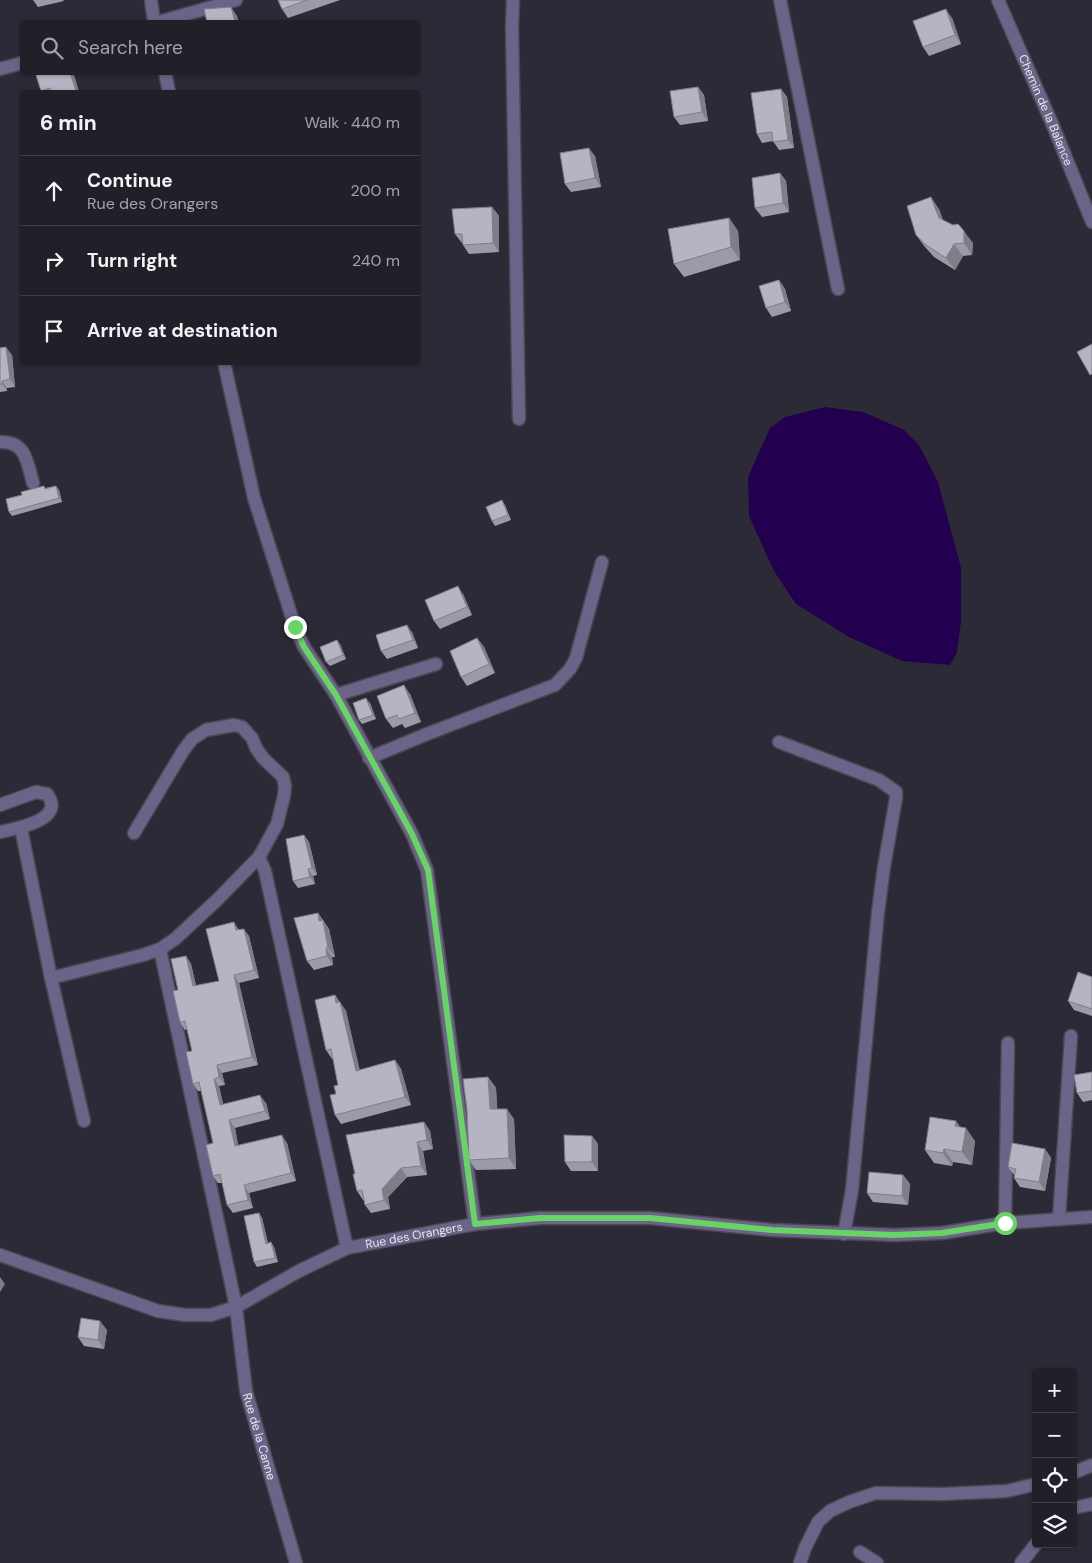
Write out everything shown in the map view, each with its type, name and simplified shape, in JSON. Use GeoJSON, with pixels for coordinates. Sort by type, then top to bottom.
{"type":"FeatureCollection","features":[{"type":"Feature","properties":{"kind":"street"},"geometry":{"type":"LineString","coordinates":[[151,0],[154,20]]}},
{"type":"Feature","properties":{"kind":"street"},"geometry":{"type":"LineString","coordinates":[[165,20],[236,0]]}},
{"type":"Feature","properties":{"kind":"street"},"geometry":{"type":"LineString","coordinates":[[513,0],[519,419]]}},
{"type":"Feature","properties":{"kind":"street"},"geometry":{"type":"LineString","coordinates":[[780,0],[838,289]]}},
{"type":"Feature","properties":{"kind":"street","name":"Chemin de la Balance"},"geometry":{"type":"LineString","coordinates":[[998,0],[1054,128],[1092,222]]}},
{"type":"Feature","properties":{"kind":"street"},"geometry":{"type":"LineString","coordinates":[[0,69],[20,64]]}},
{"type":"Feature","properties":{"kind":"street"},"geometry":{"type":"LineString","coordinates":[[166,75],[170,90]]}},
{"type":"Feature","properties":{"kind":"street"},"geometry":{"type":"LineString","coordinates":[[225,365],[254,498],[295,627],[304,647],[336,695],[412,834],[428,870],[475,1224]]}},
{"type":"Feature","properties":{"kind":"street"},"geometry":{"type":"LineString","coordinates":[[0,442],[10,442],[18,446],[25,455],[34,483]]}},
{"type":"Feature","properties":{"kind":"street"},"geometry":{"type":"LineString","coordinates":[[369,758],[426,734],[555,685],[570,669],[576,658],[602,562]]}},
{"type":"Feature","properties":{"kind":"street"},"geometry":{"type":"LineString","coordinates":[[336,695],[436,664]]}},
{"type":"Feature","properties":{"kind":"street"},"geometry":{"type":"LineString","coordinates":[[50,978],[143,955],[160,949],[175,939],[259,857],[277,824],[284,796],[285,786],[283,777],[256,748],[248,731],[242,727],[234,725],[206,730],[192,739],[134,833]]}},
{"type":"Feature","properties":{"kind":"street"},"geometry":{"type":"LineString","coordinates":[[779,742],[879,780],[896,792],[878,912],[852,1181],[844,1234]]}},
{"type":"Feature","properties":{"kind":"street"},"geometry":{"type":"LineString","coordinates":[[0,805],[36,792],[47,794],[51,803],[48,815],[44,819],[20,828],[0,832]]}},
{"type":"Feature","properties":{"kind":"street"},"geometry":{"type":"LineString","coordinates":[[20,828],[50,978],[84,1120]]}},
{"type":"Feature","properties":{"kind":"street"},"geometry":{"type":"LineString","coordinates":[[259,857],[265,871],[347,1248]]}},
{"type":"Feature","properties":{"kind":"street","name":"Rue de la Canne"},"geometry":{"type":"LineString","coordinates":[[160,949],[236,1307],[246,1391],[296,1563]]}},
{"type":"Feature","properties":{"kind":"street"},"geometry":{"type":"LineString","coordinates":[[1060,1219],[1071,1036]]}},
{"type":"Feature","properties":{"kind":"street"},"geometry":{"type":"LineString","coordinates":[[1005,1223],[1008,1043]]}},
{"type":"Feature","properties":{"kind":"street","name":"Rue des Orangers"},"geometry":{"type":"LineString","coordinates":[[0,1254],[158,1311],[185,1315],[211,1315],[236,1307],[299,1271],[347,1248],[475,1224],[540,1218],[650,1218],[772,1230],[894,1235],[942,1233],[1005,1223],[1092,1217]]}},
{"type":"Feature","properties":{"kind":"street"},"geometry":{"type":"LineString","coordinates":[[1077,1471],[1092,1464]]}},
{"type":"Feature","properties":{"kind":"street"},"geometry":{"type":"LineString","coordinates":[[800,1563],[818,1522],[830,1511],[849,1502],[876,1493],[942,1494],[1007,1491],[1032,1485]]}},
{"type":"Feature","properties":{"kind":"street"},"geometry":{"type":"LineString","coordinates":[[1077,1507],[1092,1504]]}},
{"type":"Feature","properties":{"kind":"street"},"geometry":{"type":"LineString","coordinates":[[1021,1563],[1033,1548]]}},
{"type":"Feature","properties":{"kind":"street"},"geometry":{"type":"LineString","coordinates":[[860,1552],[877,1563]]}},
{"type":"Feature","properties":{"kind":"shaded area"},"geometry":{"type":"Polygon","coordinates":[[[825,407],[863,412],[904,430],[919,445],[938,482],[961,568],[961,621],[957,652],[950,665],[902,661],[849,637],[796,604],[774,571],[749,516],[748,477],[770,428],[785,417],[825,407]]]}},
{"type":"Feature","properties":{"kind":"building"},"geometry":{"type":"Polygon","coordinates":[[[278,0],[308,0],[282,9],[278,0]]]}},
{"type":"Feature","properties":{"kind":"building"},"geometry":{"type":"Polygon","coordinates":[[[231,7],[234,20],[207,20],[204,9],[231,7]]]}},
{"type":"Feature","properties":{"kind":"building"},"geometry":{"type":"Polygon","coordinates":[[[946,9],[955,35],[923,47],[913,21],[946,9]]]}},
{"type":"Feature","properties":{"kind":"building"},"geometry":{"type":"Polygon","coordinates":[[[36,75],[71,75],[76,90],[50,90],[50,88],[41,90],[36,75]]]}},
{"type":"Feature","properties":{"kind":"building"},"geometry":{"type":"Polygon","coordinates":[[[698,87],[702,112],[674,117],[670,91],[698,87]]]}},
{"type":"Feature","properties":{"kind":"building"},"geometry":{"type":"Polygon","coordinates":[[[781,89],[788,140],[773,142],[772,132],[757,134],[751,93],[781,89]]]}},
{"type":"Feature","properties":{"kind":"building"},"geometry":{"type":"Polygon","coordinates":[[[589,148],[595,178],[565,184],[560,153],[589,148]]]}},
{"type":"Feature","properties":{"kind":"building"},"geometry":{"type":"Polygon","coordinates":[[[780,173],[783,203],[755,208],[752,178],[780,173]]]}},
{"type":"Feature","properties":{"kind":"building"},"geometry":{"type":"Polygon","coordinates":[[[931,197],[939,218],[953,225],[958,224],[964,231],[964,243],[954,244],[946,258],[926,245],[916,235],[907,206],[931,197]]]}},
{"type":"Feature","properties":{"kind":"building"},"geometry":{"type":"Polygon","coordinates":[[[492,207],[493,243],[463,245],[462,234],[455,234],[452,209],[492,207]]]}},
{"type":"Feature","properties":{"kind":"building"},"geometry":{"type":"Polygon","coordinates":[[[729,218],[731,247],[674,264],[668,229],[729,218]]]}},
{"type":"Feature","properties":{"kind":"building"},"geometry":{"type":"Polygon","coordinates":[[[779,280],[785,302],[766,308],[759,286],[779,280]]]}},
{"type":"Feature","properties":{"kind":"building"},"geometry":{"type":"Polygon","coordinates":[[[1092,344],[1092,374],[1090,375],[1077,352],[1092,344]]]}},
{"type":"Feature","properties":{"kind":"building"},"geometry":{"type":"Polygon","coordinates":[[[6,347],[10,379],[2,381],[2,384],[0,384],[0,348],[6,347]]]}},
{"type":"Feature","properties":{"kind":"building"},"geometry":{"type":"Polygon","coordinates":[[[44,486],[45,489],[56,486],[59,498],[9,512],[6,499],[22,495],[21,492],[44,486]]]}},
{"type":"Feature","properties":{"kind":"building"},"geometry":{"type":"Polygon","coordinates":[[[502,500],[508,515],[492,521],[486,507],[502,500]]]}},
{"type":"Feature","properties":{"kind":"building"},"geometry":{"type":"Polygon","coordinates":[[[458,586],[467,607],[434,621],[425,600],[458,586]]]}},
{"type":"Feature","properties":{"kind":"building"},"geometry":{"type":"Polygon","coordinates":[[[407,625],[413,640],[381,651],[376,635],[407,625]]]}},
{"type":"Feature","properties":{"kind":"building"},"geometry":{"type":"Polygon","coordinates":[[[477,638],[489,664],[461,677],[450,651],[477,638]]]}},
{"type":"Feature","properties":{"kind":"building"},"geometry":{"type":"Polygon","coordinates":[[[337,640],[343,655],[326,662],[320,647],[337,640]]]}},
{"type":"Feature","properties":{"kind":"building"},"geometry":{"type":"Polygon","coordinates":[[[404,685],[415,713],[399,719],[397,715],[386,719],[377,696],[404,685]]]}},
{"type":"Feature","properties":{"kind":"building"},"geometry":{"type":"Polygon","coordinates":[[[366,698],[373,715],[359,720],[353,703],[366,698]]]}},
{"type":"Feature","properties":{"kind":"building"},"geometry":{"type":"Polygon","coordinates":[[[304,835],[312,868],[308,869],[310,877],[293,881],[286,839],[304,835]]]}},
{"type":"Feature","properties":{"kind":"building"},"geometry":{"type":"Polygon","coordinates":[[[318,913],[319,921],[323,920],[328,948],[326,948],[327,956],[307,961],[294,918],[318,913]]]}},
{"type":"Feature","properties":{"kind":"building"},"geometry":{"type":"Polygon","coordinates":[[[234,922],[236,930],[244,929],[254,970],[234,975],[252,1057],[217,1065],[219,1077],[214,1079],[220,1105],[260,1095],[265,1111],[229,1120],[235,1146],[282,1135],[291,1173],[244,1185],[248,1200],[227,1205],[220,1174],[213,1176],[206,1145],[213,1143],[199,1082],[193,1084],[186,1052],[192,1051],[185,1021],[180,1022],[173,991],[178,990],[171,959],[186,956],[193,986],[219,981],[206,929],[234,922]]]}},
{"type":"Feature","properties":{"kind":"building"},"geometry":{"type":"Polygon","coordinates":[[[1078,972],[1092,977],[1092,1009],[1068,1001],[1078,972]]]}},
{"type":"Feature","properties":{"kind":"building"},"geometry":{"type":"Polygon","coordinates":[[[335,995],[336,1003],[340,1002],[356,1071],[395,1060],[405,1097],[335,1115],[330,1095],[336,1094],[334,1086],[338,1085],[331,1049],[326,1050],[315,1000],[335,995]]]}},
{"type":"Feature","properties":{"kind":"building"},"geometry":{"type":"Polygon","coordinates":[[[1092,1072],[1092,1091],[1077,1093],[1074,1075],[1092,1072]]]}},
{"type":"Feature","properties":{"kind":"building"},"geometry":{"type":"Polygon","coordinates":[[[488,1077],[490,1109],[507,1109],[509,1158],[469,1160],[467,1110],[463,1079],[488,1077]]]}},
{"type":"Feature","properties":{"kind":"building"},"geometry":{"type":"Polygon","coordinates":[[[930,1117],[956,1121],[955,1126],[966,1128],[962,1152],[944,1149],[943,1153],[925,1150],[930,1117]]]}},
{"type":"Feature","properties":{"kind":"building"},"geometry":{"type":"Polygon","coordinates":[[[424,1122],[427,1140],[417,1142],[421,1166],[401,1168],[382,1189],[384,1200],[365,1205],[362,1190],[357,1191],[346,1135],[424,1122]]]}},
{"type":"Feature","properties":{"kind":"building"},"geometry":{"type":"Polygon","coordinates":[[[564,1135],[592,1136],[592,1162],[565,1162],[564,1135]]]}},
{"type":"Feature","properties":{"kind":"building"},"geometry":{"type":"Polygon","coordinates":[[[1012,1143],[1045,1149],[1039,1182],[1014,1178],[1016,1169],[1008,1167],[1012,1143]]]}},
{"type":"Feature","properties":{"kind":"building"},"geometry":{"type":"Polygon","coordinates":[[[869,1172],[903,1175],[902,1196],[867,1193],[869,1172]]]}},
{"type":"Feature","properties":{"kind":"building"},"geometry":{"type":"Polygon","coordinates":[[[259,1213],[266,1244],[271,1242],[275,1258],[254,1262],[244,1216],[259,1213]]]}},
{"type":"Feature","properties":{"kind":"building"},"geometry":{"type":"Polygon","coordinates":[[[81,1318],[100,1321],[98,1340],[78,1337],[81,1318]]]}},
{"type":"Feature","properties":{"kind":"route"},"geometry":{"type":"LineString","coordinates":[[295,627],[304,647],[336,695],[412,834],[428,870],[451,1056],[462,1121],[475,1224],[540,1218],[650,1218],[772,1230],[894,1235],[942,1233],[1005,1223]]}}]}
